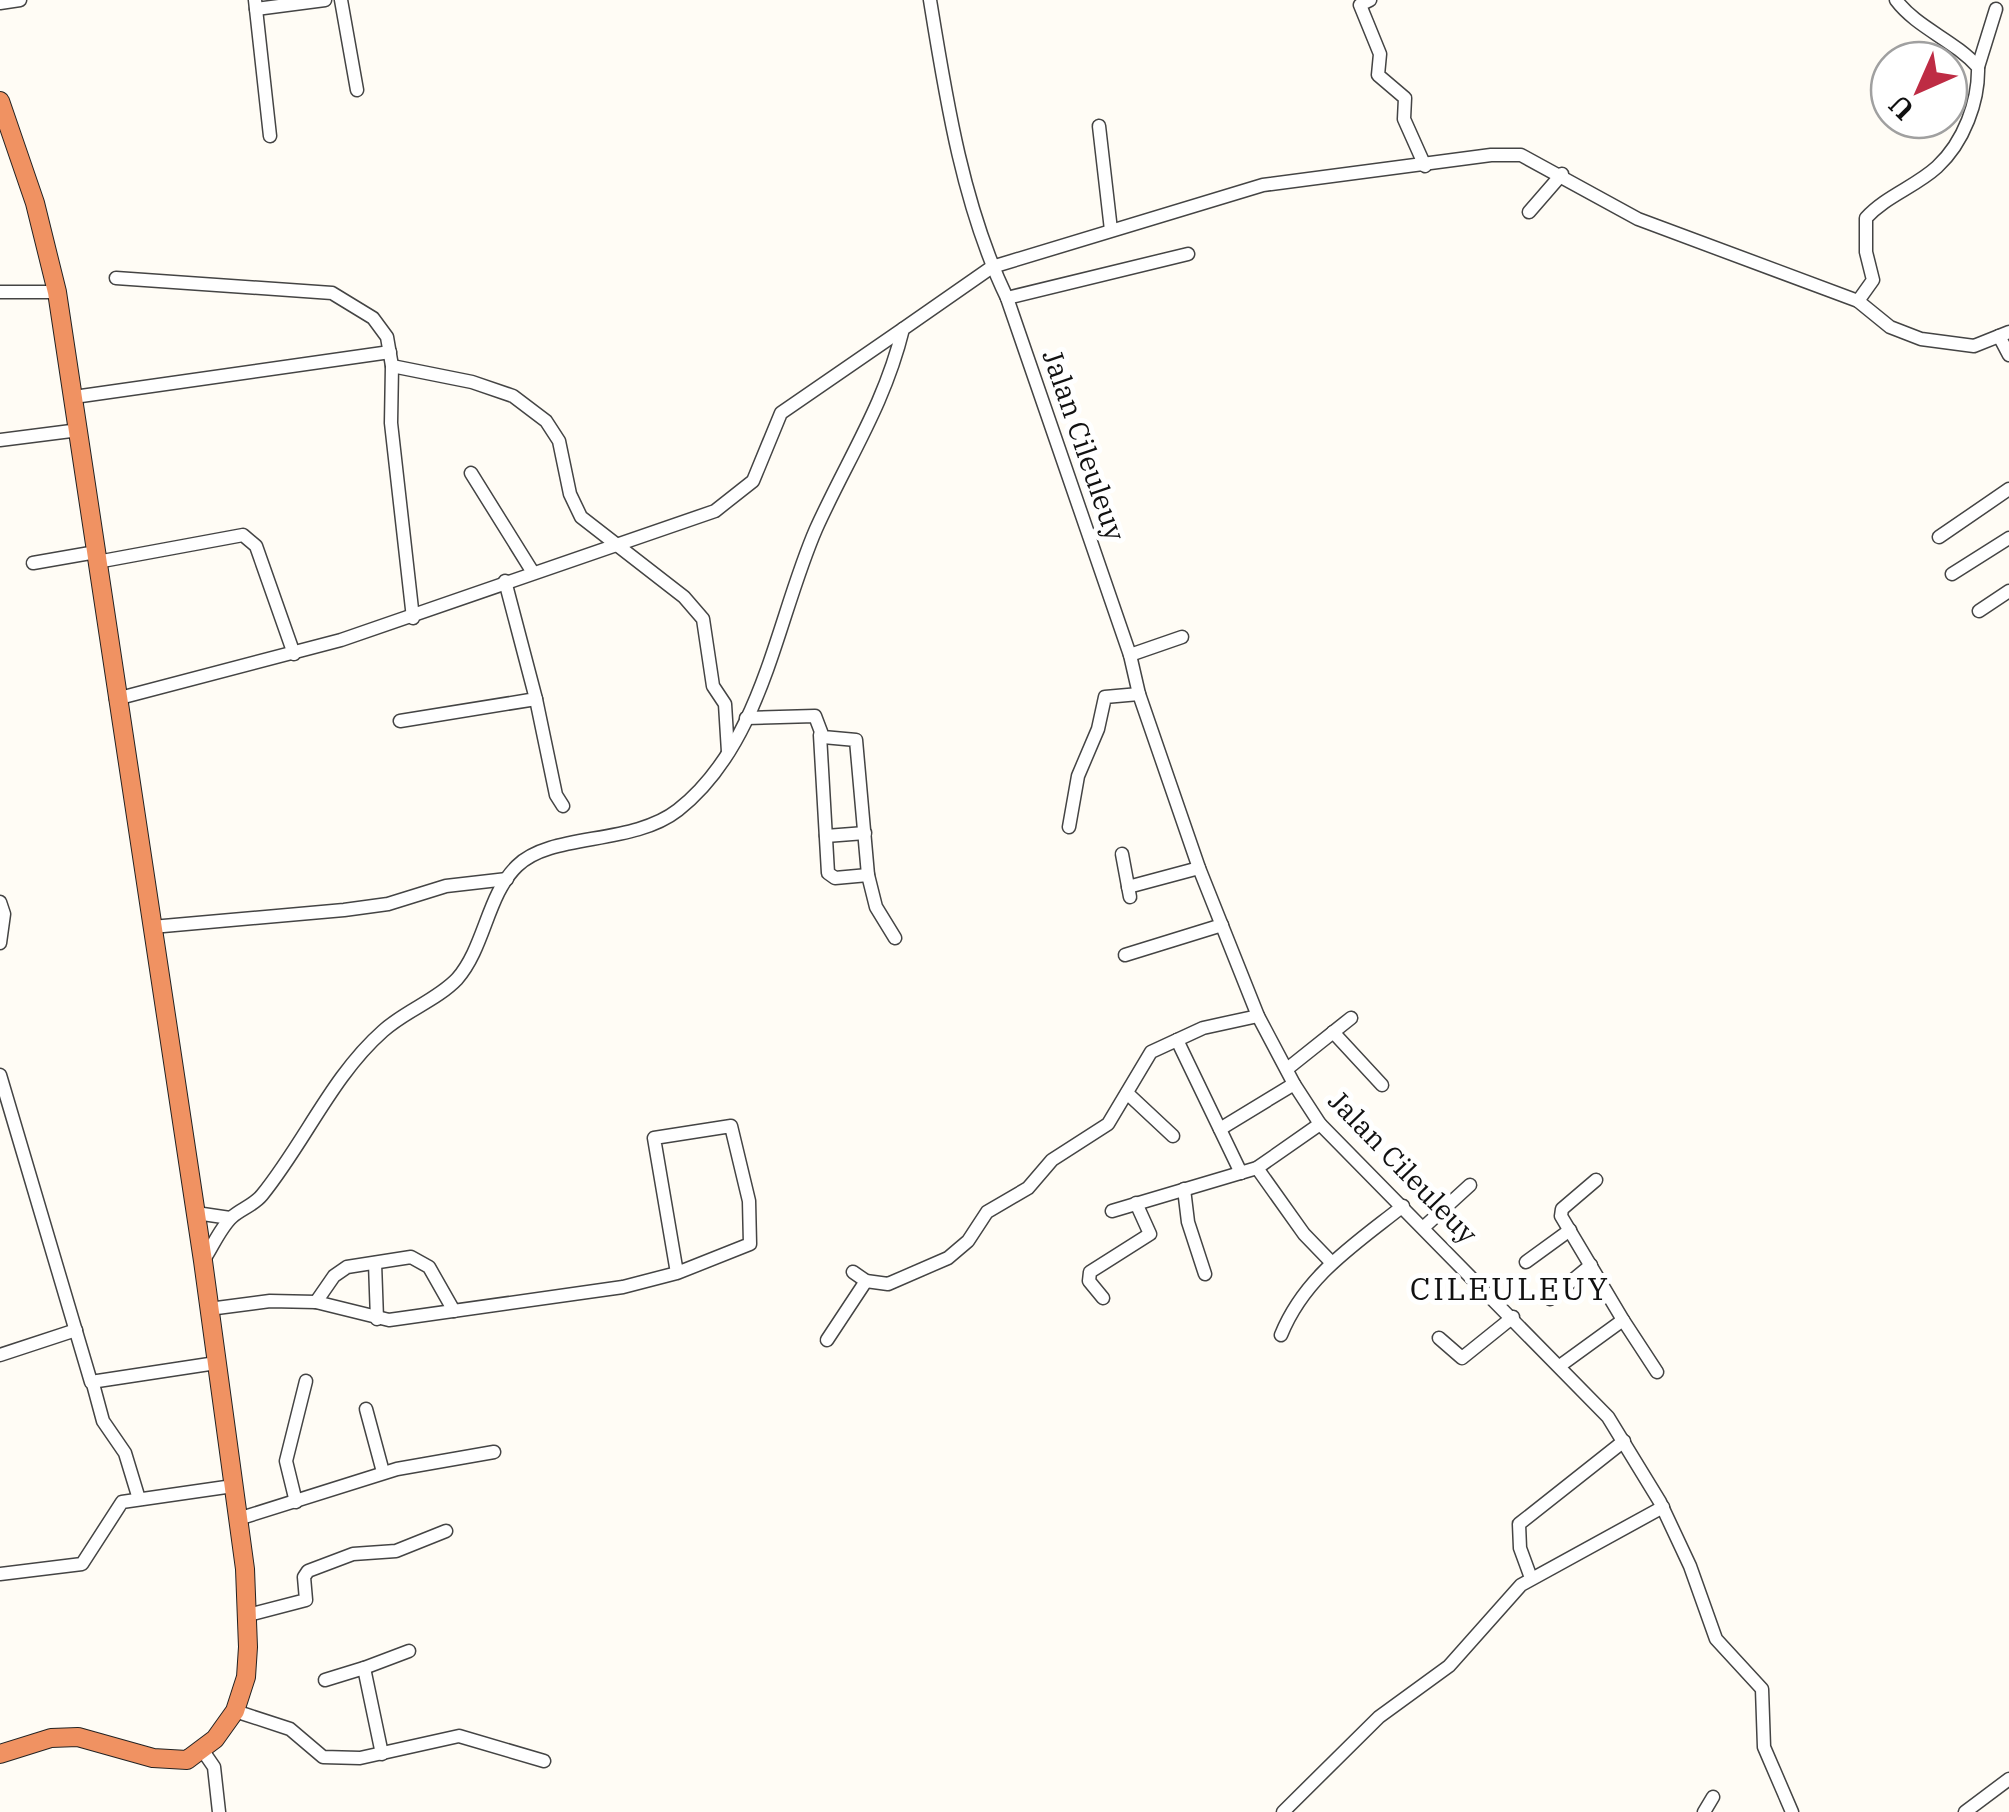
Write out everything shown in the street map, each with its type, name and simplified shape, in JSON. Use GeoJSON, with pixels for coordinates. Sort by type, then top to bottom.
{"type":"FeatureCollection","features":[{"type":"Feature","properties":{"kind":"highway"},"geometry":{"type":"LineString","coordinates":[[0,1754],[51,1738],[78,1737],[174,1762],[203,1750],[235,1711],[246,1677],[248,1615],[203,1261],[58,292],[35,202],[2,112]]}},
{"type":"Feature","properties":{"kind":"street"},"geometry":{"type":"LineString","coordinates":[[0,4],[20,0]]}},
{"type":"Feature","properties":{"kind":"street"},"geometry":{"type":"LineString","coordinates":[[270,136],[255,5],[325,0]]}},
{"type":"Feature","properties":{"kind":"street"},"geometry":{"type":"LineString","coordinates":[[341,0],[357,90]]}},
{"type":"Feature","properties":{"kind":"street","name":"Jalan Cileuleuy"},"geometry":{"type":"LineString","coordinates":[[930,0],[951,116],[992,268],[1007,298],[1130,655],[1139,694],[1198,868],[1258,1016],[1320,1124],[1514,1316],[1608,1416],[1663,1507],[1716,1639],[1762,1689],[1764,1747],[1792,1812]]}},
{"type":"Feature","properties":{"kind":"street"},"geometry":{"type":"LineString","coordinates":[[1370,0],[1360,5],[1380,54],[1378,75],[1405,98],[1404,118],[1425,166]]}},
{"type":"Feature","properties":{"kind":"street"},"geometry":{"type":"LineString","coordinates":[[1896,0],[1910,16],[1958,45],[1978,67]]}},
{"type":"Feature","properties":{"kind":"street"},"geometry":{"type":"LineString","coordinates":[[1858,300],[1872,280],[1866,252],[1866,218],[1883,202],[1937,167],[1954,146],[1979,95],[1978,67],[1996,9]]}},
{"type":"Feature","properties":{"kind":"street"},"geometry":{"type":"LineString","coordinates":[[1099,126],[1112,230]]}},
{"type":"Feature","properties":{"kind":"street"},"geometry":{"type":"LineString","coordinates":[[116,699],[294,654],[413,618],[504,581],[715,511],[738,497],[753,480],[781,413],[992,268],[1263,185],[1491,155],[1521,156],[1558,172],[1638,219],[1858,300],[1890,327],[1921,339],[1974,346],[2004,334],[2009,355]]}},
{"type":"Feature","properties":{"kind":"street"},"geometry":{"type":"LineString","coordinates":[[1528,212],[1558,172]]}},
{"type":"Feature","properties":{"kind":"street"},"geometry":{"type":"LineString","coordinates":[[1007,298],[1188,254]]}},
{"type":"Feature","properties":{"kind":"street"},"geometry":{"type":"LineString","coordinates":[[116,278],[332,292],[373,318],[387,337],[391,359],[391,423],[413,618]]}},
{"type":"Feature","properties":{"kind":"street"},"geometry":{"type":"LineString","coordinates":[[0,292],[58,292]]}},
{"type":"Feature","properties":{"kind":"street"},"geometry":{"type":"LineString","coordinates":[[203,1261],[230,1218],[260,1198],[358,1056],[385,1029],[456,980],[478,947],[507,879],[519,863],[547,850],[649,830],[683,807],[728,754],[746,718],[816,530],[890,382],[903,329]]}},
{"type":"Feature","properties":{"kind":"street"},"geometry":{"type":"LineString","coordinates":[[74,397],[391,359],[512,396],[546,421],[559,442],[575,509],[614,544],[684,596],[703,619],[713,686],[725,704],[728,754]]}},
{"type":"Feature","properties":{"kind":"street"},"geometry":{"type":"LineString","coordinates":[[0,440],[79,430]]}},
{"type":"Feature","properties":{"kind":"street"},"geometry":{"type":"LineString","coordinates":[[471,473],[532,572]]}},
{"type":"Feature","properties":{"kind":"street"},"geometry":{"type":"LineString","coordinates":[[1939,537],[2009,489]]}},
{"type":"Feature","properties":{"kind":"street"},"geometry":{"type":"LineString","coordinates":[[33,563],[243,535],[256,546],[294,654]]}},
{"type":"Feature","properties":{"kind":"street"},"geometry":{"type":"LineString","coordinates":[[1952,574],[2009,538]]}},
{"type":"Feature","properties":{"kind":"street"},"geometry":{"type":"LineString","coordinates":[[504,581],[536,699],[556,796],[563,806]]}},
{"type":"Feature","properties":{"kind":"street"},"geometry":{"type":"LineString","coordinates":[[1980,611],[2009,591]]}},
{"type":"Feature","properties":{"kind":"street"},"geometry":{"type":"LineString","coordinates":[[1130,655],[1182,636]]}},
{"type":"Feature","properties":{"kind":"street"},"geometry":{"type":"LineString","coordinates":[[1070,827],[1079,770],[1098,729],[1105,697],[1139,694]]}},
{"type":"Feature","properties":{"kind":"street"},"geometry":{"type":"LineString","coordinates":[[400,722],[536,699]]}},
{"type":"Feature","properties":{"kind":"street"},"geometry":{"type":"LineString","coordinates":[[746,718],[815,716],[820,735],[830,876],[868,876]]}},
{"type":"Feature","properties":{"kind":"street"},"geometry":{"type":"LineString","coordinates":[[820,735],[851,736],[859,746],[868,876],[876,907],[895,938]]}},
{"type":"Feature","properties":{"kind":"street"},"geometry":{"type":"LineString","coordinates":[[826,836],[865,833]]}},
{"type":"Feature","properties":{"kind":"street"},"geometry":{"type":"LineString","coordinates":[[1122,854],[1129,892],[1198,868]]}},
{"type":"Feature","properties":{"kind":"street"},"geometry":{"type":"LineString","coordinates":[[152,927],[344,910],[388,904],[446,886],[507,879]]}},
{"type":"Feature","properties":{"kind":"street"},"geometry":{"type":"LineString","coordinates":[[0,902],[4,914],[0,943]]}},
{"type":"Feature","properties":{"kind":"street"},"geometry":{"type":"LineString","coordinates":[[1125,954],[1222,925]]}},
{"type":"Feature","properties":{"kind":"street"},"geometry":{"type":"LineString","coordinates":[[853,1272],[866,1281],[900,1282],[957,1252],[987,1212],[1028,1188],[1052,1160],[1108,1124],[1146,1058],[1203,1028],[1258,1016]]}},
{"type":"Feature","properties":{"kind":"street"},"geometry":{"type":"LineString","coordinates":[[1287,1069],[1351,1018]]}},
{"type":"Feature","properties":{"kind":"street"},"geometry":{"type":"LineString","coordinates":[[1333,1032],[1382,1085]]}},
{"type":"Feature","properties":{"kind":"street"},"geometry":{"type":"LineString","coordinates":[[1177,1040],[1241,1173]]}},
{"type":"Feature","properties":{"kind":"street"},"geometry":{"type":"LineString","coordinates":[[0,1075],[103,1421],[125,1453],[139,1498]]}},
{"type":"Feature","properties":{"kind":"street"},"geometry":{"type":"LineString","coordinates":[[1220,1129],[1294,1084]]}},
{"type":"Feature","properties":{"kind":"street"},"geometry":{"type":"LineString","coordinates":[[1127,1093],[1173,1136]]}},
{"type":"Feature","properties":{"kind":"street"},"geometry":{"type":"LineString","coordinates":[[1112,1211],[1257,1168],[1320,1124]]}},
{"type":"Feature","properties":{"kind":"street"},"geometry":{"type":"LineString","coordinates":[[209,1309],[270,1300],[316,1302],[377,1319],[623,1287],[677,1274],[750,1244],[749,1201],[731,1126],[654,1138],[677,1274]]}},
{"type":"Feature","properties":{"kind":"street"},"geometry":{"type":"LineString","coordinates":[[1257,1168],[1304,1234],[1332,1263]]}},
{"type":"Feature","properties":{"kind":"street"},"geometry":{"type":"LineString","coordinates":[[1596,1180],[1561,1213],[1658,1372]]}},
{"type":"Feature","properties":{"kind":"street"},"geometry":{"type":"LineString","coordinates":[[1424,1228],[1470,1185]]}},
{"type":"Feature","properties":{"kind":"street"},"geometry":{"type":"LineString","coordinates":[[1184,1189],[1188,1222],[1205,1274]]}},
{"type":"Feature","properties":{"kind":"street"},"geometry":{"type":"LineString","coordinates":[[1103,1298],[1089,1281],[1090,1272],[1150,1234],[1136,1203]]}},
{"type":"Feature","properties":{"kind":"street"},"geometry":{"type":"LineString","coordinates":[[1282,1334],[1295,1302],[1332,1263],[1402,1206]]}},
{"type":"Feature","properties":{"kind":"street"},"geometry":{"type":"LineString","coordinates":[[196,1214],[230,1218]]}},
{"type":"Feature","properties":{"kind":"street"},"geometry":{"type":"LineString","coordinates":[[1526,1262],[1570,1230]]}},
{"type":"Feature","properties":{"kind":"street"},"geometry":{"type":"LineString","coordinates":[[316,1302],[340,1270],[411,1257],[422,1260],[454,1311]]}},
{"type":"Feature","properties":{"kind":"street"},"geometry":{"type":"LineString","coordinates":[[374,1263],[377,1319]]}},
{"type":"Feature","properties":{"kind":"street"},"geometry":{"type":"LineString","coordinates":[[1550,1298],[1591,1265]]}},
{"type":"Feature","properties":{"kind":"street"},"geometry":{"type":"LineString","coordinates":[[827,1340],[866,1281]]}},
{"type":"Feature","properties":{"kind":"street"},"geometry":{"type":"LineString","coordinates":[[1438,1338],[1462,1358],[1514,1316]]}},
{"type":"Feature","properties":{"kind":"street"},"geometry":{"type":"LineString","coordinates":[[1560,1366],[1623,1320]]}},
{"type":"Feature","properties":{"kind":"street"},"geometry":{"type":"LineString","coordinates":[[0,1355],[76,1330]]}},
{"type":"Feature","properties":{"kind":"street"},"geometry":{"type":"LineString","coordinates":[[94,1384],[216,1363]]}},
{"type":"Feature","properties":{"kind":"street"},"geometry":{"type":"LineString","coordinates":[[296,1502],[286,1461],[306,1381]]}},
{"type":"Feature","properties":{"kind":"street"},"geometry":{"type":"LineString","coordinates":[[366,1409],[383,1472]]}},
{"type":"Feature","properties":{"kind":"street"},"geometry":{"type":"LineString","coordinates":[[1531,1578],[1520,1548],[1519,1524],[1624,1441]]}},
{"type":"Feature","properties":{"kind":"street"},"geometry":{"type":"LineString","coordinates":[[238,1519],[383,1472],[494,1452]]}},
{"type":"Feature","properties":{"kind":"street"},"geometry":{"type":"LineString","coordinates":[[0,1574],[77,1566],[116,1507],[139,1498],[233,1486]]}},
{"type":"Feature","properties":{"kind":"street"},"geometry":{"type":"LineString","coordinates":[[1283,1812],[1380,1717],[1449,1666],[1516,1588],[1663,1507]]}},
{"type":"Feature","properties":{"kind":"street"},"geometry":{"type":"LineString","coordinates":[[248,1615],[306,1600],[304,1577],[308,1571],[353,1554],[396,1551],[446,1531]]}},
{"type":"Feature","properties":{"kind":"street"},"geometry":{"type":"LineString","coordinates":[[325,1680],[408,1651]]}},
{"type":"Feature","properties":{"kind":"street"},"geometry":{"type":"LineString","coordinates":[[364,1668],[382,1754]]}},
{"type":"Feature","properties":{"kind":"street"},"geometry":{"type":"LineString","coordinates":[[235,1711],[290,1729],[322,1758],[350,1760],[459,1736],[544,1761]]}},
{"type":"Feature","properties":{"kind":"street"},"geometry":{"type":"LineString","coordinates":[[203,1750],[214,1767],[219,1812]]}},
{"type":"Feature","properties":{"kind":"street"},"geometry":{"type":"LineString","coordinates":[[1965,1812],[2009,1779]]}},
{"type":"Feature","properties":{"kind":"street"},"geometry":{"type":"LineString","coordinates":[[1704,1812],[1713,1796]]}},
{"type":"Feature","properties":{"kind":"district","name":"CILEULEUY"},"geometry":{"type":"Point","coordinates":[1510,1289]}}]}
